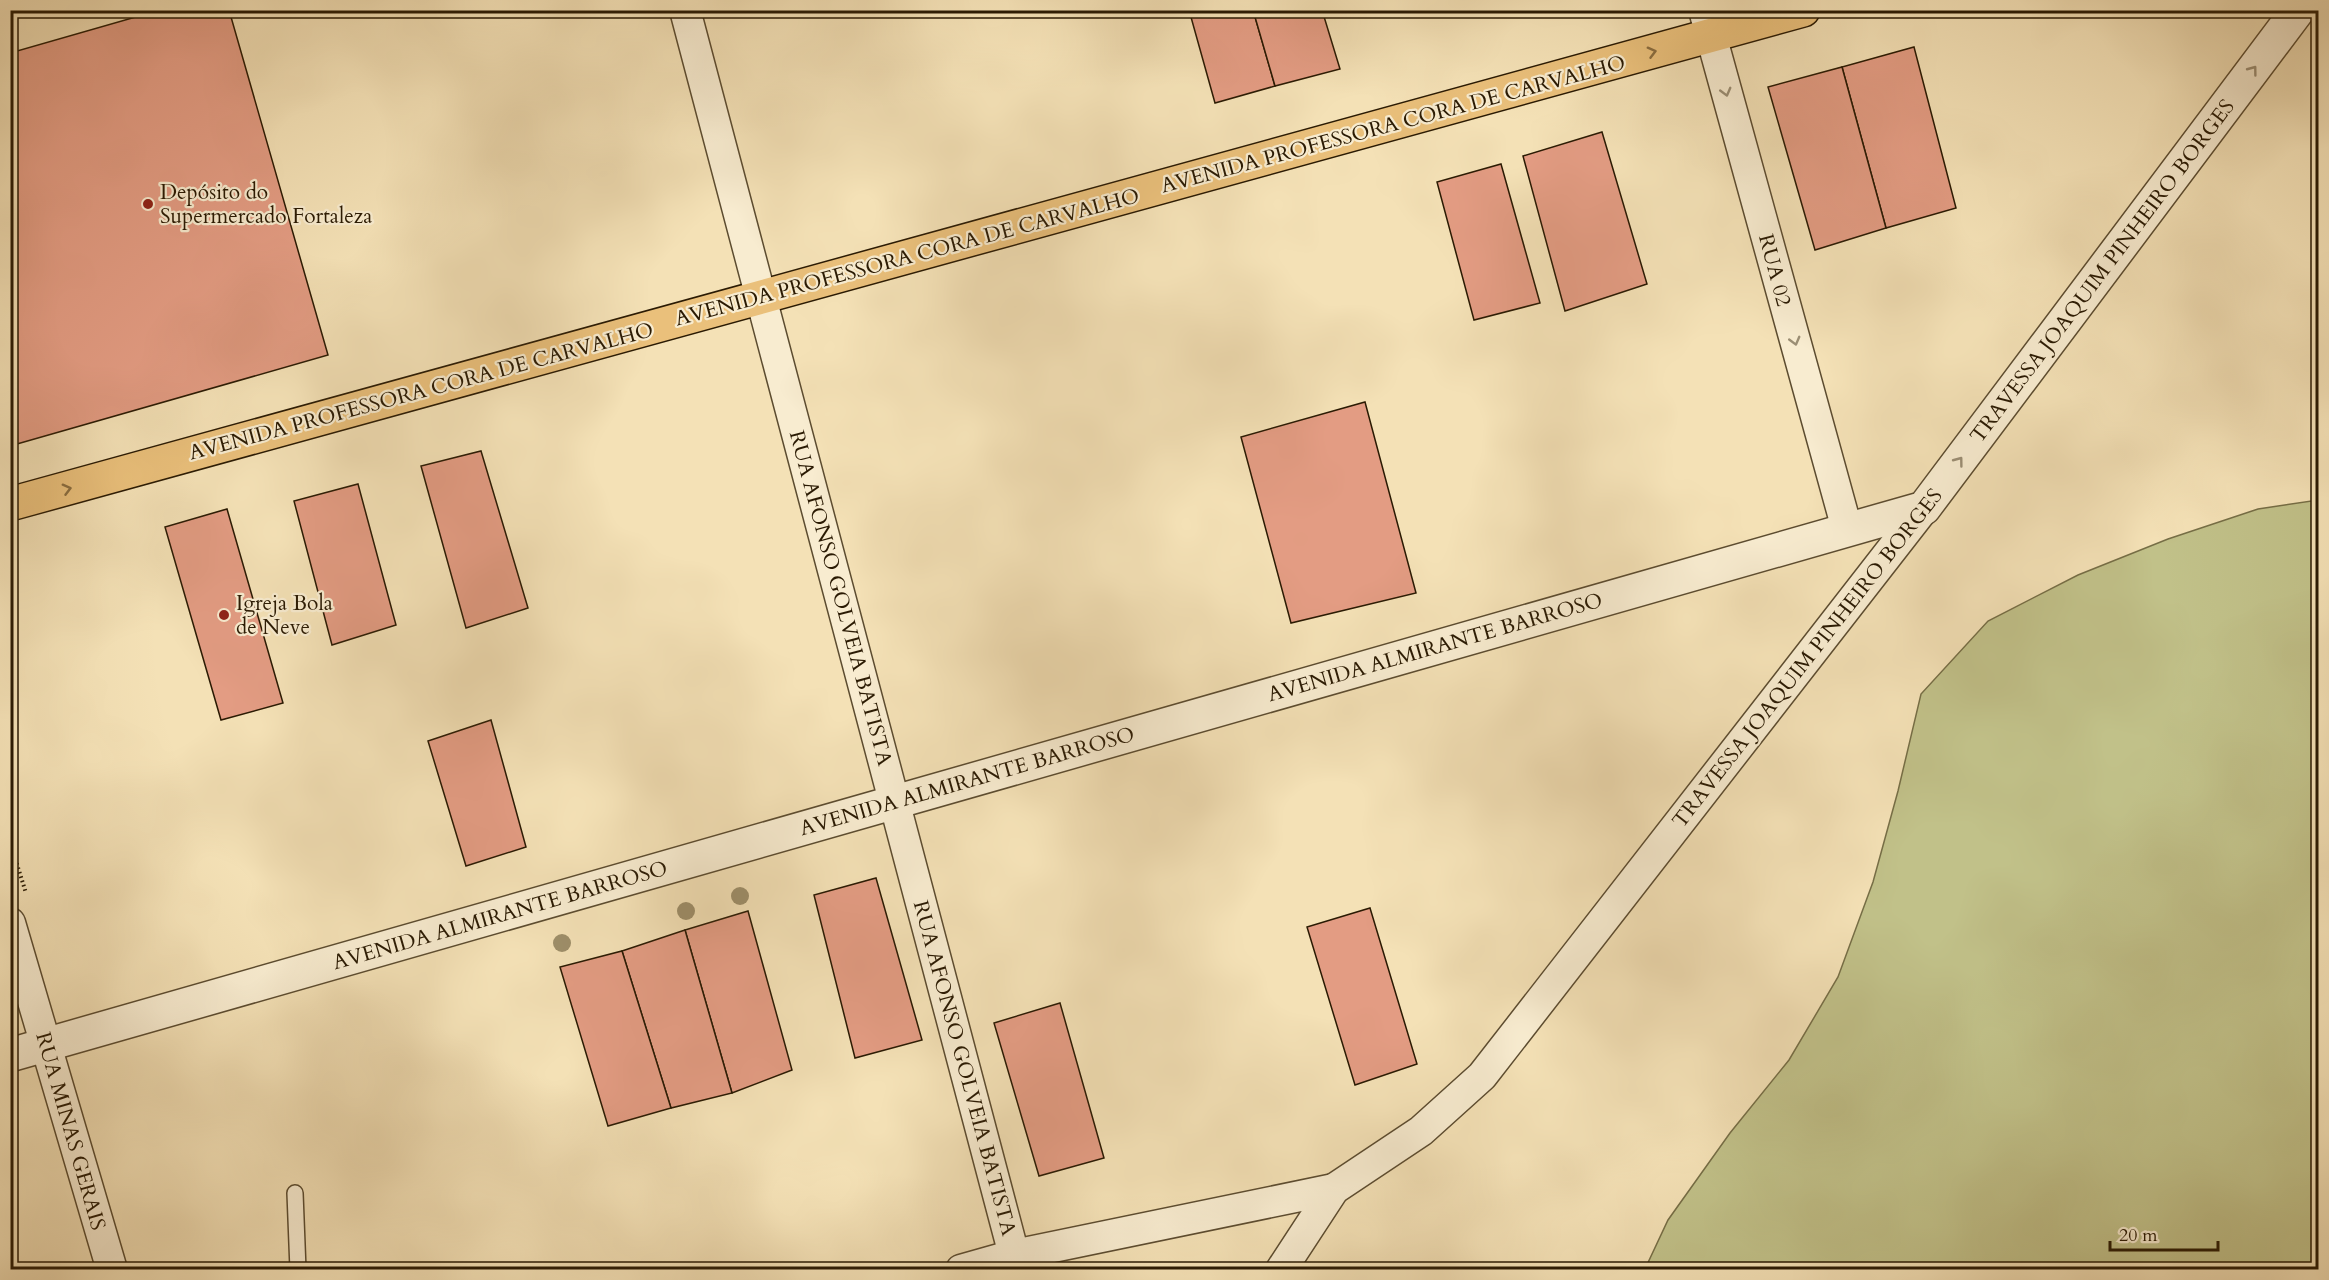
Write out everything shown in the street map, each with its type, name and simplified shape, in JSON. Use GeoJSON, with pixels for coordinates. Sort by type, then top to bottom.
{"type":"FeatureCollection","features":[{"type":"Feature","properties":{"kind":"main road","name":"AVENIDA PROFESSORA CORA DE CARVALHO"},"geometry":{"type":"LineString","coordinates":[[10,504],[761,297],[1707,23],[1803,10]]}},
{"type":"Feature","properties":{"kind":"street","name":"RUA AFONSO GOLVEIA BATISTA"},"geometry":{"type":"LineString","coordinates":[[685,10],[1014,1255]]}},
{"type":"Feature","properties":{"kind":"street","name":"TRAVESSA JOAQUIM PINHEIRO BORGES"},"geometry":{"type":"LineString","coordinates":[[1281,1269],[1334,1189],[1420,1131],[1482,1077],[1924,508],[2298,10]]}},
{"type":"Feature","properties":{"kind":"street","name":"RUA 02"},"geometry":{"type":"LineString","coordinates":[[1707,23],[1847,529]]}},
{"type":"Feature","properties":{"kind":"street","name":"AVENIDA ALMIRANTE BARROSO"},"geometry":{"type":"LineString","coordinates":[[10,1055],[1924,508]]}},
{"type":"Feature","properties":{"kind":"street","name":"RUA MINAS GERAIS"},"geometry":{"type":"LineString","coordinates":[[10,923],[112,1269]]}},
{"type":"Feature","properties":{"kind":"street"},"geometry":{"type":"LineString","coordinates":[[961,1269],[1014,1255],[1334,1189]]}},
{"type":"Feature","properties":{"kind":"lane"},"geometry":{"type":"LineString","coordinates":[[295,1193],[298,1269]]}},
{"type":"Feature","properties":{"kind":"path"},"geometry":{"type":"LineString","coordinates":[[10,842],[27,898]]}},
{"type":"Feature","properties":{"kind":"green space"},"geometry":{"type":"Polygon","coordinates":[[[2318,500],[2318,1269],[1645,1269],[1668,1220],[1730,1133],[1789,1060],[1838,977],[1873,882],[1921,694],[1988,621],[2078,575],[2168,539],[2258,509],[2318,500]]]}},
{"type":"Feature","properties":{"kind":"building","name":"Depósito do Supermercado Fortaleza"},"geometry":{"type":"Polygon","coordinates":[[[160,10],[229,10],[328,355],[10,446],[10,53],[160,10]]]}},
{"type":"Feature","properties":{"kind":"building"},"geometry":{"type":"Polygon","coordinates":[[[1189,10],[1253,10],[1275,86],[1215,103],[1189,10]]]}},
{"type":"Feature","properties":{"kind":"building"},"geometry":{"type":"Polygon","coordinates":[[[1253,10],[1322,10],[1340,69],[1275,86],[1253,10]]]}},
{"type":"Feature","properties":{"kind":"building"},"geometry":{"type":"Polygon","coordinates":[[[1914,47],[1956,208],[1886,228],[1842,67],[1914,47]]]}},
{"type":"Feature","properties":{"kind":"building"},"geometry":{"type":"Polygon","coordinates":[[[1842,67],[1886,228],[1815,250],[1768,87],[1842,67]]]}},
{"type":"Feature","properties":{"kind":"building"},"geometry":{"type":"Polygon","coordinates":[[[1602,132],[1647,284],[1565,311],[1523,156],[1602,132]]]}},
{"type":"Feature","properties":{"kind":"building"},"geometry":{"type":"Polygon","coordinates":[[[1501,164],[1540,303],[1474,320],[1437,182],[1501,164]]]}},
{"type":"Feature","properties":{"kind":"building"},"geometry":{"type":"Polygon","coordinates":[[[1365,402],[1416,593],[1291,623],[1241,437],[1365,402]]]}},
{"type":"Feature","properties":{"kind":"building"},"geometry":{"type":"Polygon","coordinates":[[[481,451],[528,608],[466,628],[421,466],[481,451]]]}},
{"type":"Feature","properties":{"kind":"building"},"geometry":{"type":"Polygon","coordinates":[[[358,484],[396,625],[332,645],[294,501],[358,484]]]}},
{"type":"Feature","properties":{"kind":"building","name":"Igreja Bola de Neve"},"geometry":{"type":"Polygon","coordinates":[[[227,509],[283,703],[221,720],[165,527],[227,509]]]}},
{"type":"Feature","properties":{"kind":"building"},"geometry":{"type":"Polygon","coordinates":[[[491,720],[526,847],[466,866],[428,741],[491,720]]]}},
{"type":"Feature","properties":{"kind":"building"},"geometry":{"type":"Polygon","coordinates":[[[876,878],[922,1040],[855,1058],[814,895],[876,878]]]}},
{"type":"Feature","properties":{"kind":"building"},"geometry":{"type":"Polygon","coordinates":[[[1370,908],[1417,1064],[1355,1085],[1307,927],[1370,908]]]}},
{"type":"Feature","properties":{"kind":"building"},"geometry":{"type":"Polygon","coordinates":[[[748,911],[792,1070],[732,1093],[685,930],[748,911]]]}},
{"type":"Feature","properties":{"kind":"building"},"geometry":{"type":"Polygon","coordinates":[[[685,930],[732,1093],[671,1108],[622,951],[685,930]]]}},
{"type":"Feature","properties":{"kind":"building"},"geometry":{"type":"Polygon","coordinates":[[[622,951],[671,1108],[608,1126],[560,967],[622,951]]]}},
{"type":"Feature","properties":{"kind":"building"},"geometry":{"type":"Polygon","coordinates":[[[1060,1003],[1104,1158],[1039,1176],[994,1023],[1060,1003]]]}},
{"type":"Feature","properties":{"kind":"place","name":"Depósito do Supermercado Fortaleza"},"geometry":{"type":"Point","coordinates":[148,204]}},
{"type":"Feature","properties":{"kind":"place","name":"Igreja Bola de Neve"},"geometry":{"type":"Point","coordinates":[224,615]}}]}
